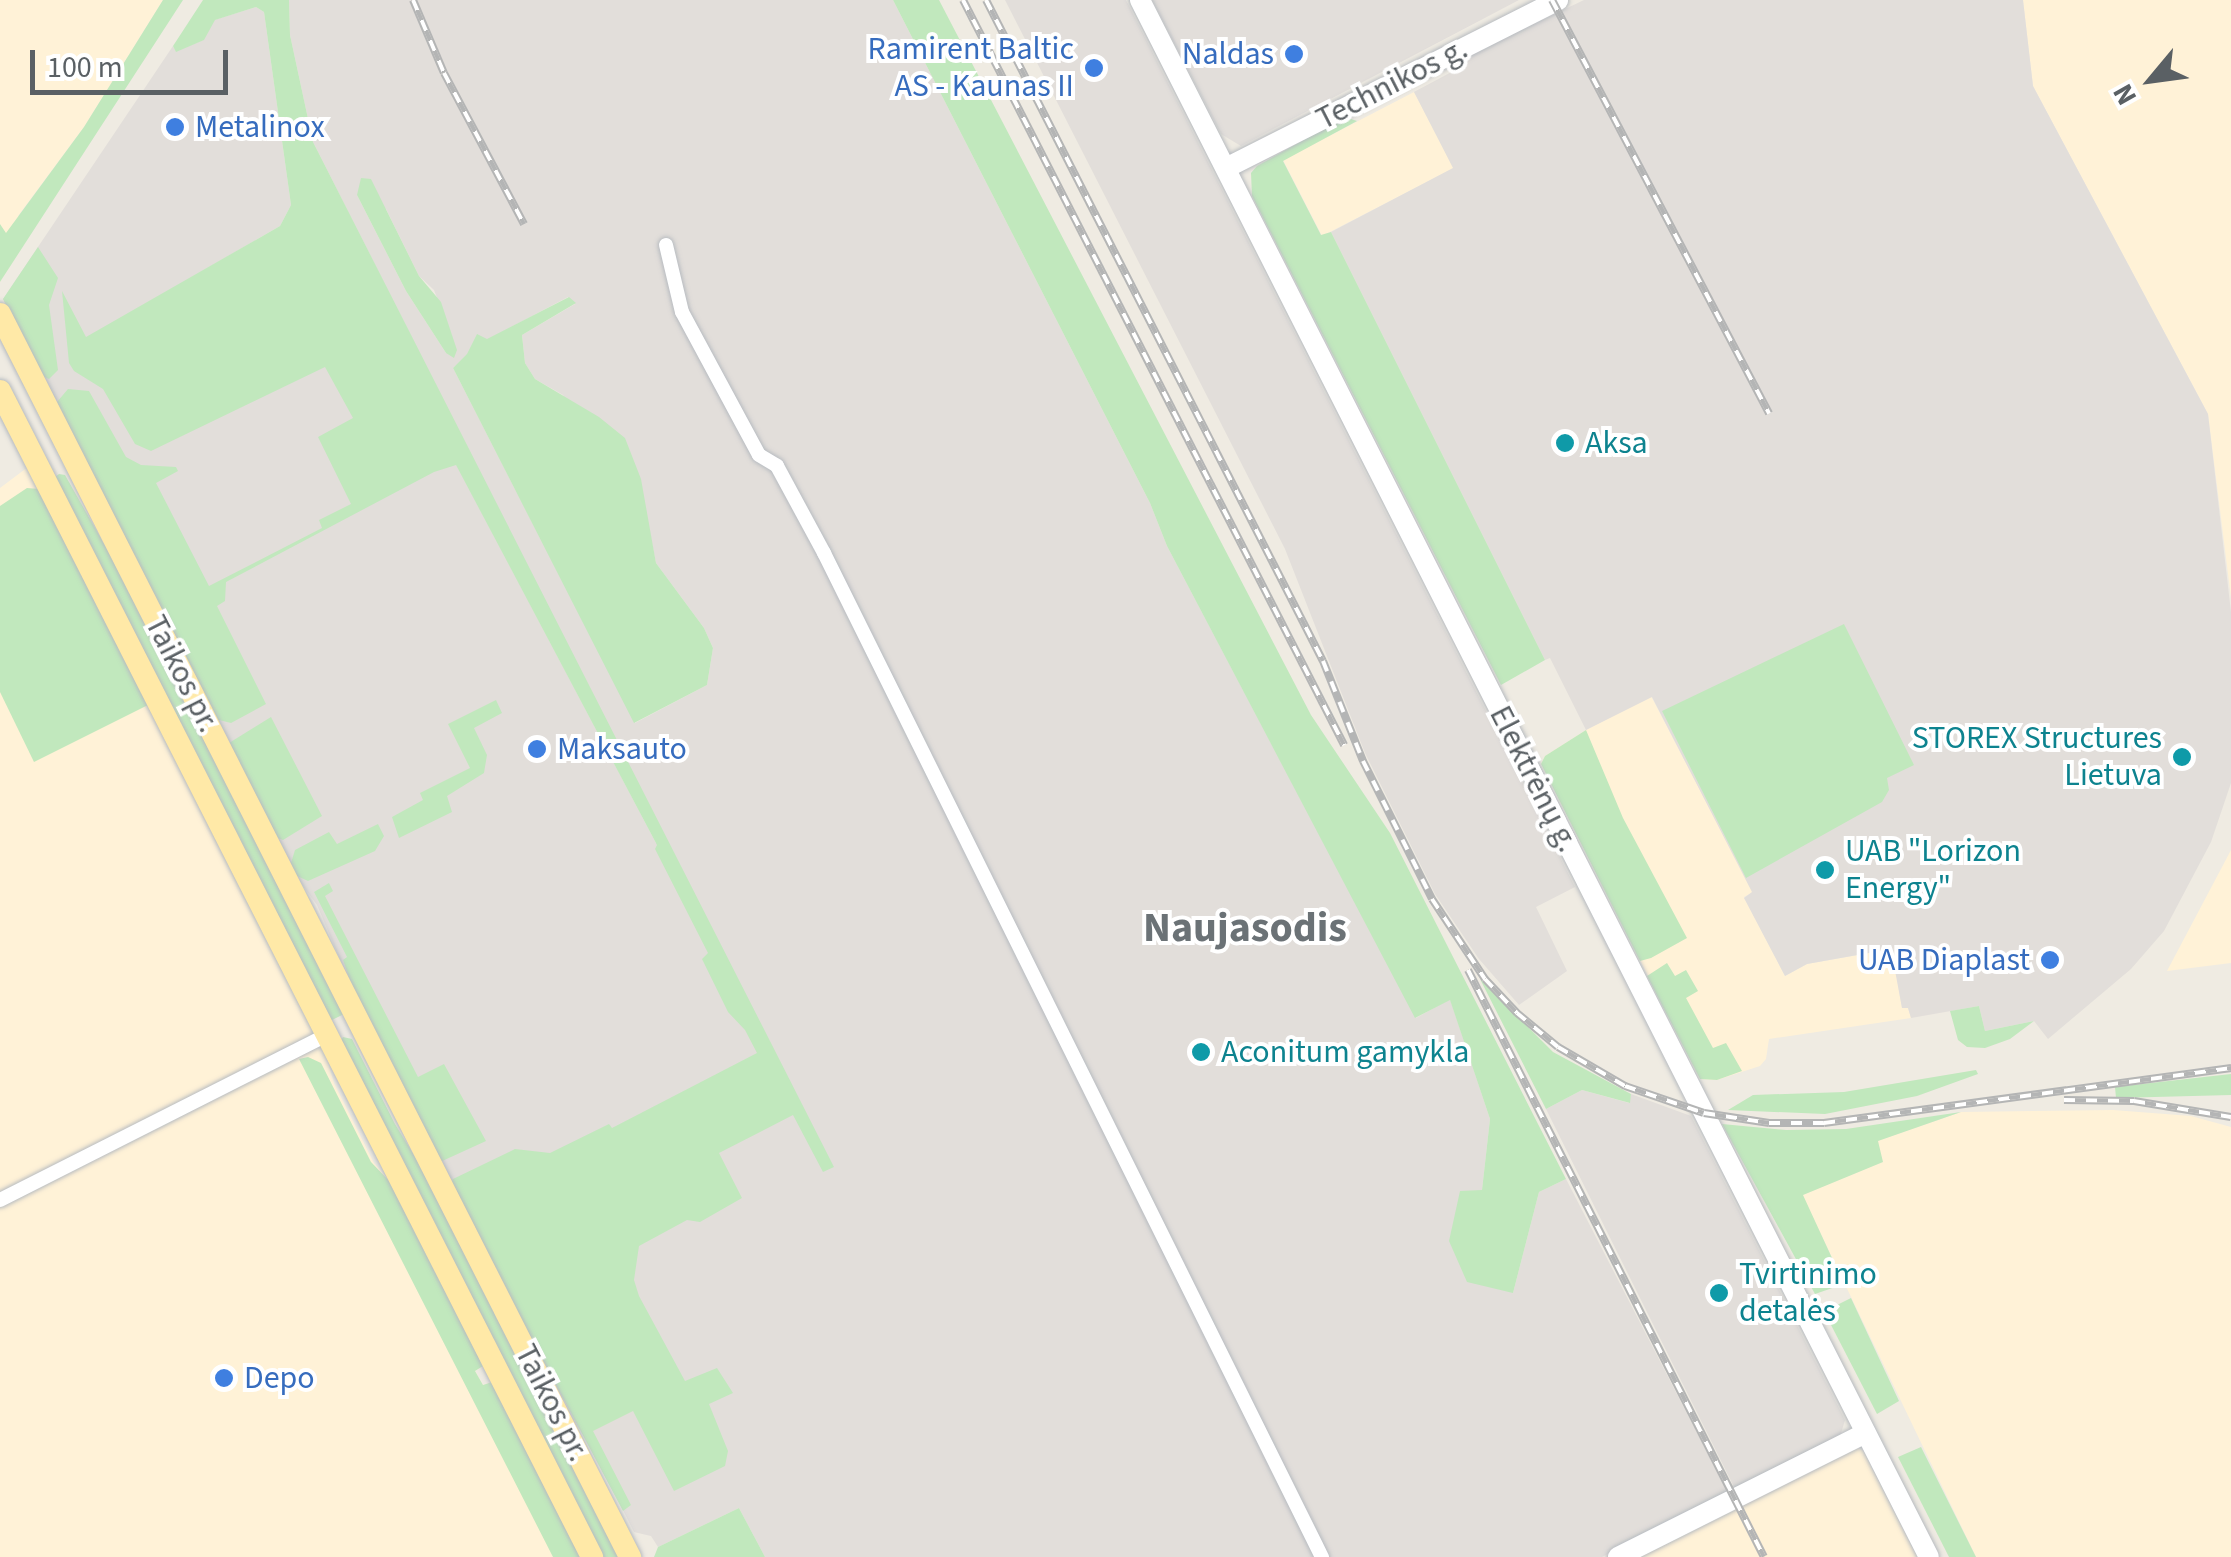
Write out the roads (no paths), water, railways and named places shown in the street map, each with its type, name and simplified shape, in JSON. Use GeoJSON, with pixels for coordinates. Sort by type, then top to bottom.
{"type":"FeatureCollection","features":[{"type":"Feature","properties":{"kind":"main road","name":"Taikos pr."},"geometry":{"type":"LineString","coordinates":[[0,314],[630,1557]]}},
{"type":"Feature","properties":{"kind":"main road","name":"Taikos pr."},"geometry":{"type":"LineString","coordinates":[[1,393],[592,1557]]}},
{"type":"Feature","properties":{"kind":"main road"},"geometry":{"type":"LineString","coordinates":[[1,393],[22,401],[40,394]]}},
{"type":"Feature","properties":{"kind":"main road"},"geometry":{"type":"LineString","coordinates":[[41,472],[62,464],[78,467]]}},
{"type":"Feature","properties":{"kind":"main road"},"geometry":{"type":"LineString","coordinates":[[327,1035],[340,1029],[365,1034]]}},
{"type":"Feature","properties":{"kind":"street","name":"Elektrėnų g."},"geometry":{"type":"LineString","coordinates":[[1140,0],[1929,1557]]}},
{"type":"Feature","properties":{"kind":"street","name":"Technikos g."},"geometry":{"type":"LineString","coordinates":[[1226,168],[1558,0]]}},
{"type":"Feature","properties":{"kind":"street"},"geometry":{"type":"LineString","coordinates":[[666,245],[682,312],[759,454],[777,466],[824,553],[1322,1557]]}},
{"type":"Feature","properties":{"kind":"street"},"geometry":{"type":"LineString","coordinates":[[0,1200],[327,1035]]}},
{"type":"Feature","properties":{"kind":"street"},"geometry":{"type":"LineString","coordinates":[[1618,1557],[1866,1433]]}},
{"type":"Feature","properties":{"kind":"railway"},"geometry":{"type":"LineString","coordinates":[[413,0],[444,73],[524,224]]}},
{"type":"Feature","properties":{"kind":"railway"},"geometry":{"type":"LineString","coordinates":[[963,0],[1344,745]]}},
{"type":"Feature","properties":{"kind":"railway"},"geometry":{"type":"LineString","coordinates":[[986,0],[1323,661],[1363,761],[1432,899],[1485,979],[1517,1013],[1558,1047],[1625,1086],[1704,1113],[1769,1123],[1824,1123],[2231,1068]]}},
{"type":"Feature","properties":{"kind":"railway"},"geometry":{"type":"LineString","coordinates":[[1552,0],[1769,413]]}},
{"type":"Feature","properties":{"kind":"railway"},"geometry":{"type":"LineString","coordinates":[[1468,970],[1764,1557]]}},
{"type":"Feature","properties":{"kind":"railway"},"geometry":{"type":"LineString","coordinates":[[2064,1100],[2134,1101],[2231,1117]]}},
{"type":"Feature","properties":{"kind":"place","name":"Naldas"},"geometry":{"type":"Point","coordinates":[1294,54]}},
{"type":"Feature","properties":{"kind":"place","name":"Ramirent Baltic AS - Kaunas II"},"geometry":{"type":"Point","coordinates":[1094,68]}},
{"type":"Feature","properties":{"kind":"place","name":"Metalinox"},"geometry":{"type":"Point","coordinates":[175,127]}},
{"type":"Feature","properties":{"kind":"place","name":"Aksa"},"geometry":{"type":"Point","coordinates":[1565,443]}},
{"type":"Feature","properties":{"kind":"place","name":"Maksauto"},"geometry":{"type":"Point","coordinates":[537,749]}},
{"type":"Feature","properties":{"kind":"place","name":"STOREX Structures Lietuva"},"geometry":{"type":"Point","coordinates":[2182,757]}},
{"type":"Feature","properties":{"kind":"place","name":"UAB \"Lorizon Energy\""},"geometry":{"type":"Point","coordinates":[1825,870]}},
{"type":"Feature","properties":{"kind":"place","name":"UAB Diaplast"},"geometry":{"type":"Point","coordinates":[2050,960]}},
{"type":"Feature","properties":{"kind":"place","name":"Aconitum gamykla"},"geometry":{"type":"Point","coordinates":[1201,1052]}},
{"type":"Feature","properties":{"kind":"place","name":"Tvirtinimo detalės"},"geometry":{"type":"Point","coordinates":[1719,1293]}},
{"type":"Feature","properties":{"kind":"place","name":"Depo"},"geometry":{"type":"Point","coordinates":[224,1378]}},
{"type":"Feature","properties":{"kind":"district","name":"Naujasodis"},"geometry":{"type":"Point","coordinates":[1245,928]}}]}
